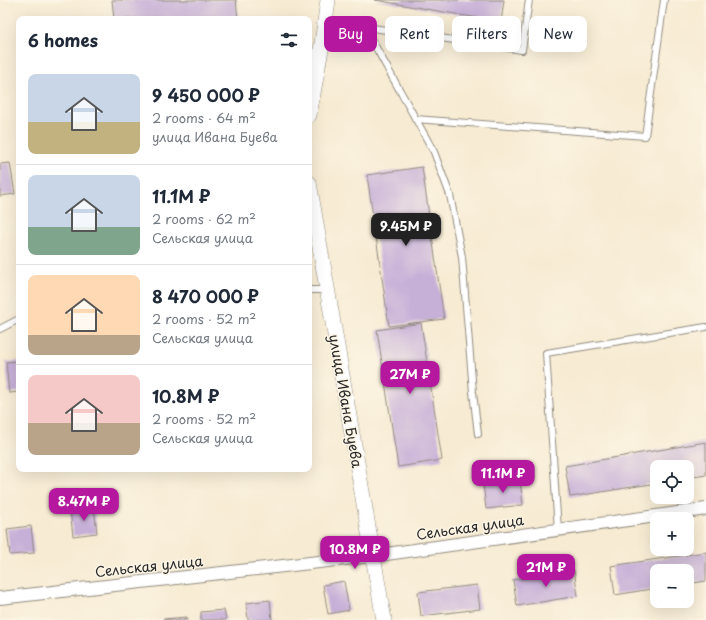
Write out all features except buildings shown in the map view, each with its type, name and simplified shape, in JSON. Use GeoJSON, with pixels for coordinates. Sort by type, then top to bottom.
{"type":"FeatureCollection","features":[{"type":"Feature","properties":{"kind":"street"},"geometry":{"type":"LineString","coordinates":[[326,16],[328,0]]}},
{"type":"Feature","properties":{"kind":"street"},"geometry":{"type":"LineString","coordinates":[[312,98],[324,32]]}},
{"type":"Feature","properties":{"kind":"street","name":"улица Ивана Буева"},"geometry":{"type":"LineString","coordinates":[[312,200],[384,620]]}},
{"type":"Feature","properties":{"kind":"street","name":"Сельская улица"},"geometry":{"type":"LineString","coordinates":[[0,598],[372,556],[706,509]]}},
{"type":"Feature","properties":{"kind":"lane"},"geometry":{"type":"LineString","coordinates":[[377,28],[522,50],[529,0]]}},
{"type":"Feature","properties":{"kind":"lane"},"geometry":{"type":"LineString","coordinates":[[415,119],[645,136],[664,0]]}},
{"type":"Feature","properties":{"kind":"lane"},"geometry":{"type":"LineString","coordinates":[[377,50],[434,152],[450,195],[462,257],[478,434]]}},
{"type":"Feature","properties":{"kind":"lane"},"geometry":{"type":"LineString","coordinates":[[312,290],[327,290]]}},
{"type":"Feature","properties":{"kind":"lane"},"geometry":{"type":"LineString","coordinates":[[0,329],[16,321]]}},
{"type":"Feature","properties":{"kind":"lane"},"geometry":{"type":"LineString","coordinates":[[558,530],[546,353],[706,327]]}}]}
